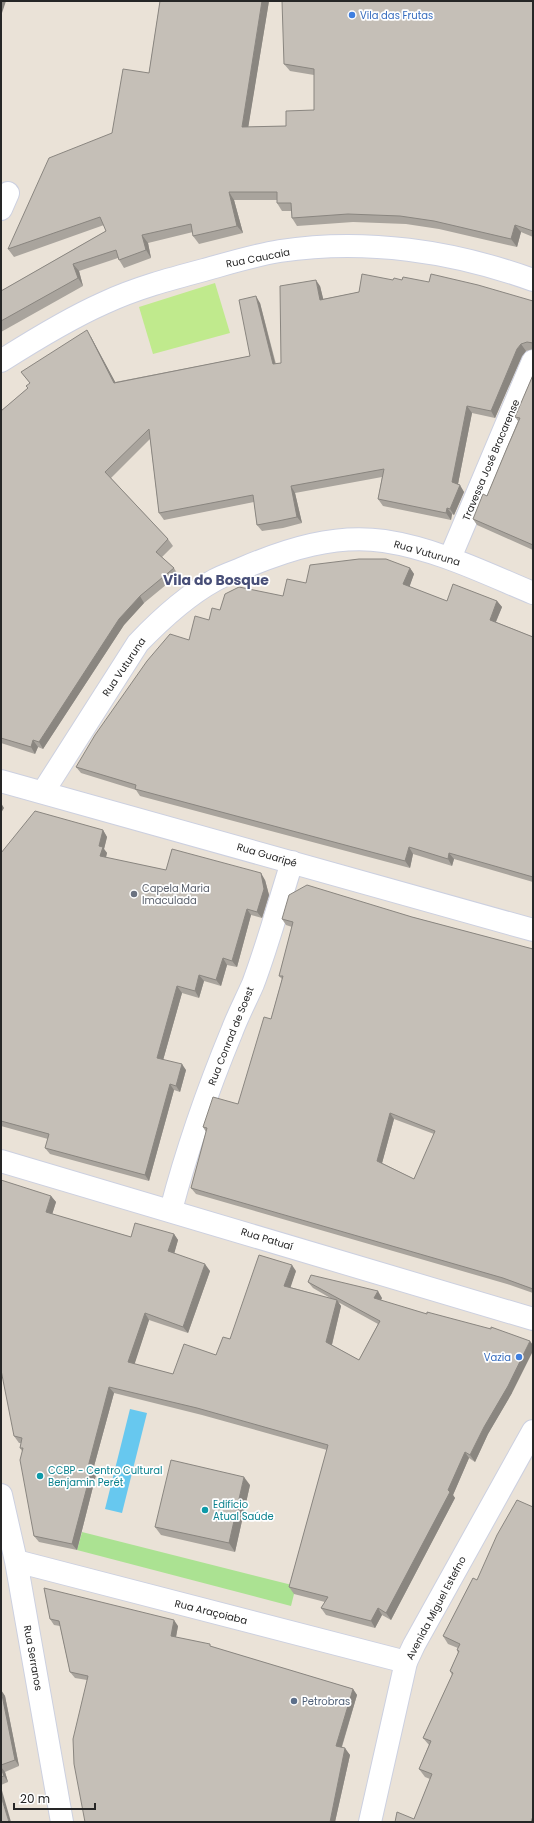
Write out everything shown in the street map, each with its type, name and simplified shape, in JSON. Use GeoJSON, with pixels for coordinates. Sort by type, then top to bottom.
{"type":"FeatureCollection","features":[{"type":"Feature","properties":{"kind":"street","name":"Rua Caucaia"},"geometry":{"type":"LineString","coordinates":[[1,361],[43,335],[104,303],[154,283],[280,251],[346,246],[392,247],[457,258],[508,270],[533,280]]}},
{"type":"Feature","properties":{"kind":"street","name":"Travessa José Bracarense"},"geometry":{"type":"LineString","coordinates":[[450,558],[533,361]]}},
{"type":"Feature","properties":{"kind":"street","name":"Rua Vuturuna"},"geometry":{"type":"LineString","coordinates":[[43,792],[138,643],[158,622],[190,596],[216,580],[298,547],[340,539],[384,541],[450,558],[533,593]]}},
{"type":"Feature","properties":{"kind":"street","name":"Rua Guaripé"},"geometry":{"type":"LineString","coordinates":[[1,780],[533,930]]}},
{"type":"Feature","properties":{"kind":"street","name":"Rua Conrad de Soest"},"geometry":{"type":"LineString","coordinates":[[171,1210],[180,1174],[204,1102],[232,1031],[252,986],[269,938],[292,862]]}},
{"type":"Feature","properties":{"kind":"street","name":"Rua Patuaí"},"geometry":{"type":"LineString","coordinates":[[1,1161],[171,1210],[533,1319]]}},
{"type":"Feature","properties":{"kind":"street","name":"Avenida Miguel Estefno"},"geometry":{"type":"LineString","coordinates":[[370,1822],[406,1662],[533,1431]]}},
{"type":"Feature","properties":{"kind":"street","name":"Rua Serranos"},"geometry":{"type":"LineString","coordinates":[[1,1494],[16,1561],[62,1822]]}},
{"type":"Feature","properties":{"kind":"street","name":"Rua Araçoiaba"},"geometry":{"type":"LineString","coordinates":[[16,1561],[406,1662]]}},
{"type":"Feature","properties":{"kind":"green space"},"geometry":{"type":"Polygon","coordinates":[[[215,283],[230,333],[153,354],[139,307],[215,283]]]}},
{"type":"Feature","properties":{"kind":"green space"},"geometry":{"type":"Polygon","coordinates":[[[82,1532],[296,1586],[291,1606],[77,1550],[82,1532]]]}},
{"type":"Feature","properties":{"kind":"water"},"geometry":{"type":"Polygon","coordinates":[[[130,1409],[147,1413],[122,1513],[105,1509],[130,1409]]]}},
{"type":"Feature","properties":{"kind":"building"},"geometry":{"type":"Polygon","coordinates":[[[160,1],[262,1],[242,127],[286,126],[286,111],[314,110],[314,69],[284,64],[282,1],[533,1],[533,231],[515,225],[511,239],[434,221],[400,216],[348,214],[292,218],[291,203],[277,203],[277,192],[229,192],[237,226],[193,236],[191,224],[142,235],[146,250],[119,260],[116,250],[73,264],[78,278],[1,321],[1,291],[106,231],[100,217],[8,249],[49,158],[112,133],[123,69],[149,73],[160,1]]]}},
{"type":"Feature","properties":{"kind":"building"},"geometry":{"type":"Polygon","coordinates":[[[362,274],[393,280],[394,278],[402,280],[403,277],[429,282],[431,274],[478,285],[533,301],[533,343],[527,342],[521,344],[517,349],[491,411],[467,406],[452,482],[460,485],[450,509],[447,508],[446,513],[378,499],[384,469],[291,486],[297,517],[278,521],[257,525],[253,495],[159,513],[149,429],[105,472],[168,539],[156,552],[174,568],[140,596],[119,619],[39,742],[33,740],[31,747],[1,738],[1,411],[28,388],[26,386],[30,383],[21,372],[87,330],[114,383],[250,356],[239,300],[256,296],[273,364],[281,363],[280,286],[316,280],[320,300],[359,292],[362,274]]]}},
{"type":"Feature","properties":{"kind":"building"},"geometry":{"type":"Polygon","coordinates":[[[533,375],[533,545],[473,519],[483,494],[487,496],[520,418],[515,417],[533,375]]]}},
{"type":"Feature","properties":{"kind":"building"},"geometry":{"type":"Polygon","coordinates":[[[359,559],[386,559],[410,568],[403,584],[447,601],[453,584],[497,601],[490,620],[533,637],[533,877],[449,853],[448,859],[409,847],[405,861],[135,789],[136,785],[76,767],[95,735],[147,661],[170,634],[189,640],[195,616],[209,620],[212,608],[220,610],[225,594],[239,587],[283,596],[287,579],[306,583],[310,565],[359,559]]]}},
{"type":"Feature","properties":{"kind":"building"},"geometry":{"type":"Polygon","coordinates":[[[35,811],[103,830],[99,846],[103,847],[100,856],[166,870],[172,849],[261,873],[264,889],[257,912],[247,909],[232,961],[223,958],[216,980],[199,975],[195,991],[177,986],[157,1058],[182,1064],[176,1086],[170,1084],[145,1175],[45,1148],[49,1134],[1,1121],[1,853],[35,811]]]}},
{"type":"Feature","properties":{"kind":"building"},"geometry":{"type":"Polygon","coordinates":[[[307,885],[412,917],[533,949],[533,1289],[503,1278],[191,1188],[207,1128],[203,1127],[213,1097],[238,1104],[264,1017],[271,1019],[283,976],[279,976],[293,922],[282,919],[289,895],[307,885]],[[390,1113],[377,1161],[414,1179],[435,1131],[390,1113]]]}},
{"type":"Feature","properties":{"kind":"building"},"geometry":{"type":"Polygon","coordinates":[[[1,1180],[51,1196],[46,1212],[131,1237],[135,1223],[174,1234],[168,1251],[205,1264],[183,1327],[145,1313],[128,1362],[173,1374],[184,1344],[216,1355],[223,1337],[230,1339],[259,1255],[292,1265],[284,1286],[337,1300],[326,1342],[359,1360],[380,1321],[308,1282],[311,1275],[378,1291],[374,1298],[427,1314],[427,1312],[491,1329],[491,1327],[530,1341],[508,1386],[484,1427],[470,1455],[465,1452],[448,1490],[450,1492],[386,1613],[378,1608],[371,1621],[321,1608],[328,1597],[289,1587],[328,1445],[197,1408],[109,1387],[88,1467],[92,1468],[72,1544],[34,1536],[20,1460],[23,1448],[20,1448],[22,1438],[14,1436],[1,1370],[1,1180]]]}},
{"type":"Feature","properties":{"kind":"building","name":"Edifício Atual Saúde"},"geometry":{"type":"Polygon","coordinates":[[[171,1460],[244,1477],[229,1543],[155,1527],[171,1460]]]}},
{"type":"Feature","properties":{"kind":"building"},"geometry":{"type":"Polygon","coordinates":[[[517,1500],[533,1507],[533,1816],[531,1822],[395,1822],[397,1812],[414,1819],[432,1774],[419,1769],[431,1741],[423,1738],[453,1673],[450,1671],[459,1651],[457,1650],[460,1644],[443,1636],[473,1578],[477,1580],[497,1535],[517,1500]]]}},
{"type":"Feature","properties":{"kind":"building"},"geometry":{"type":"Polygon","coordinates":[[[44,1588],[174,1620],[171,1636],[210,1644],[210,1646],[353,1689],[336,1746],[345,1748],[330,1822],[85,1822],[74,1764],[73,1739],[88,1676],[70,1672],[59,1621],[50,1619],[44,1588]]]}},
{"type":"Feature","properties":{"kind":"building"},"geometry":{"type":"Polygon","coordinates":[[[1,1690],[15,1760],[1,1765],[1,1690]]]}},
{"type":"Feature","properties":{"kind":"building"},"geometry":{"type":"Polygon","coordinates":[[[1,1768],[4,1776],[1,1777],[1,1768]]]}},
{"type":"Feature","properties":{"kind":"building"},"geometry":{"type":"Polygon","coordinates":[[[1,1796],[9,1822],[1,1822],[1,1796]]]}},
{"type":"Feature","properties":{"kind":"place","name":"Vila das Frutas"},"geometry":{"type":"Point","coordinates":[352,15]}},
{"type":"Feature","properties":{"kind":"place","name":"Capela Maria Imaculada"},"geometry":{"type":"Point","coordinates":[134,894]}},
{"type":"Feature","properties":{"kind":"place","name":"Vazia"},"geometry":{"type":"Point","coordinates":[519,1357]}},
{"type":"Feature","properties":{"kind":"place","name":"CCBP - Centro Cultural Benjamin Perét"},"geometry":{"type":"Point","coordinates":[40,1476]}},
{"type":"Feature","properties":{"kind":"place","name":"Edifício Atual Saúde"},"geometry":{"type":"Point","coordinates":[205,1510]}},
{"type":"Feature","properties":{"kind":"place","name":"Petrobras"},"geometry":{"type":"Point","coordinates":[294,1701]}},
{"type":"Feature","properties":{"kind":"district","name":"Vila do Bosque"},"geometry":{"type":"Point","coordinates":[216,580]}}]}
